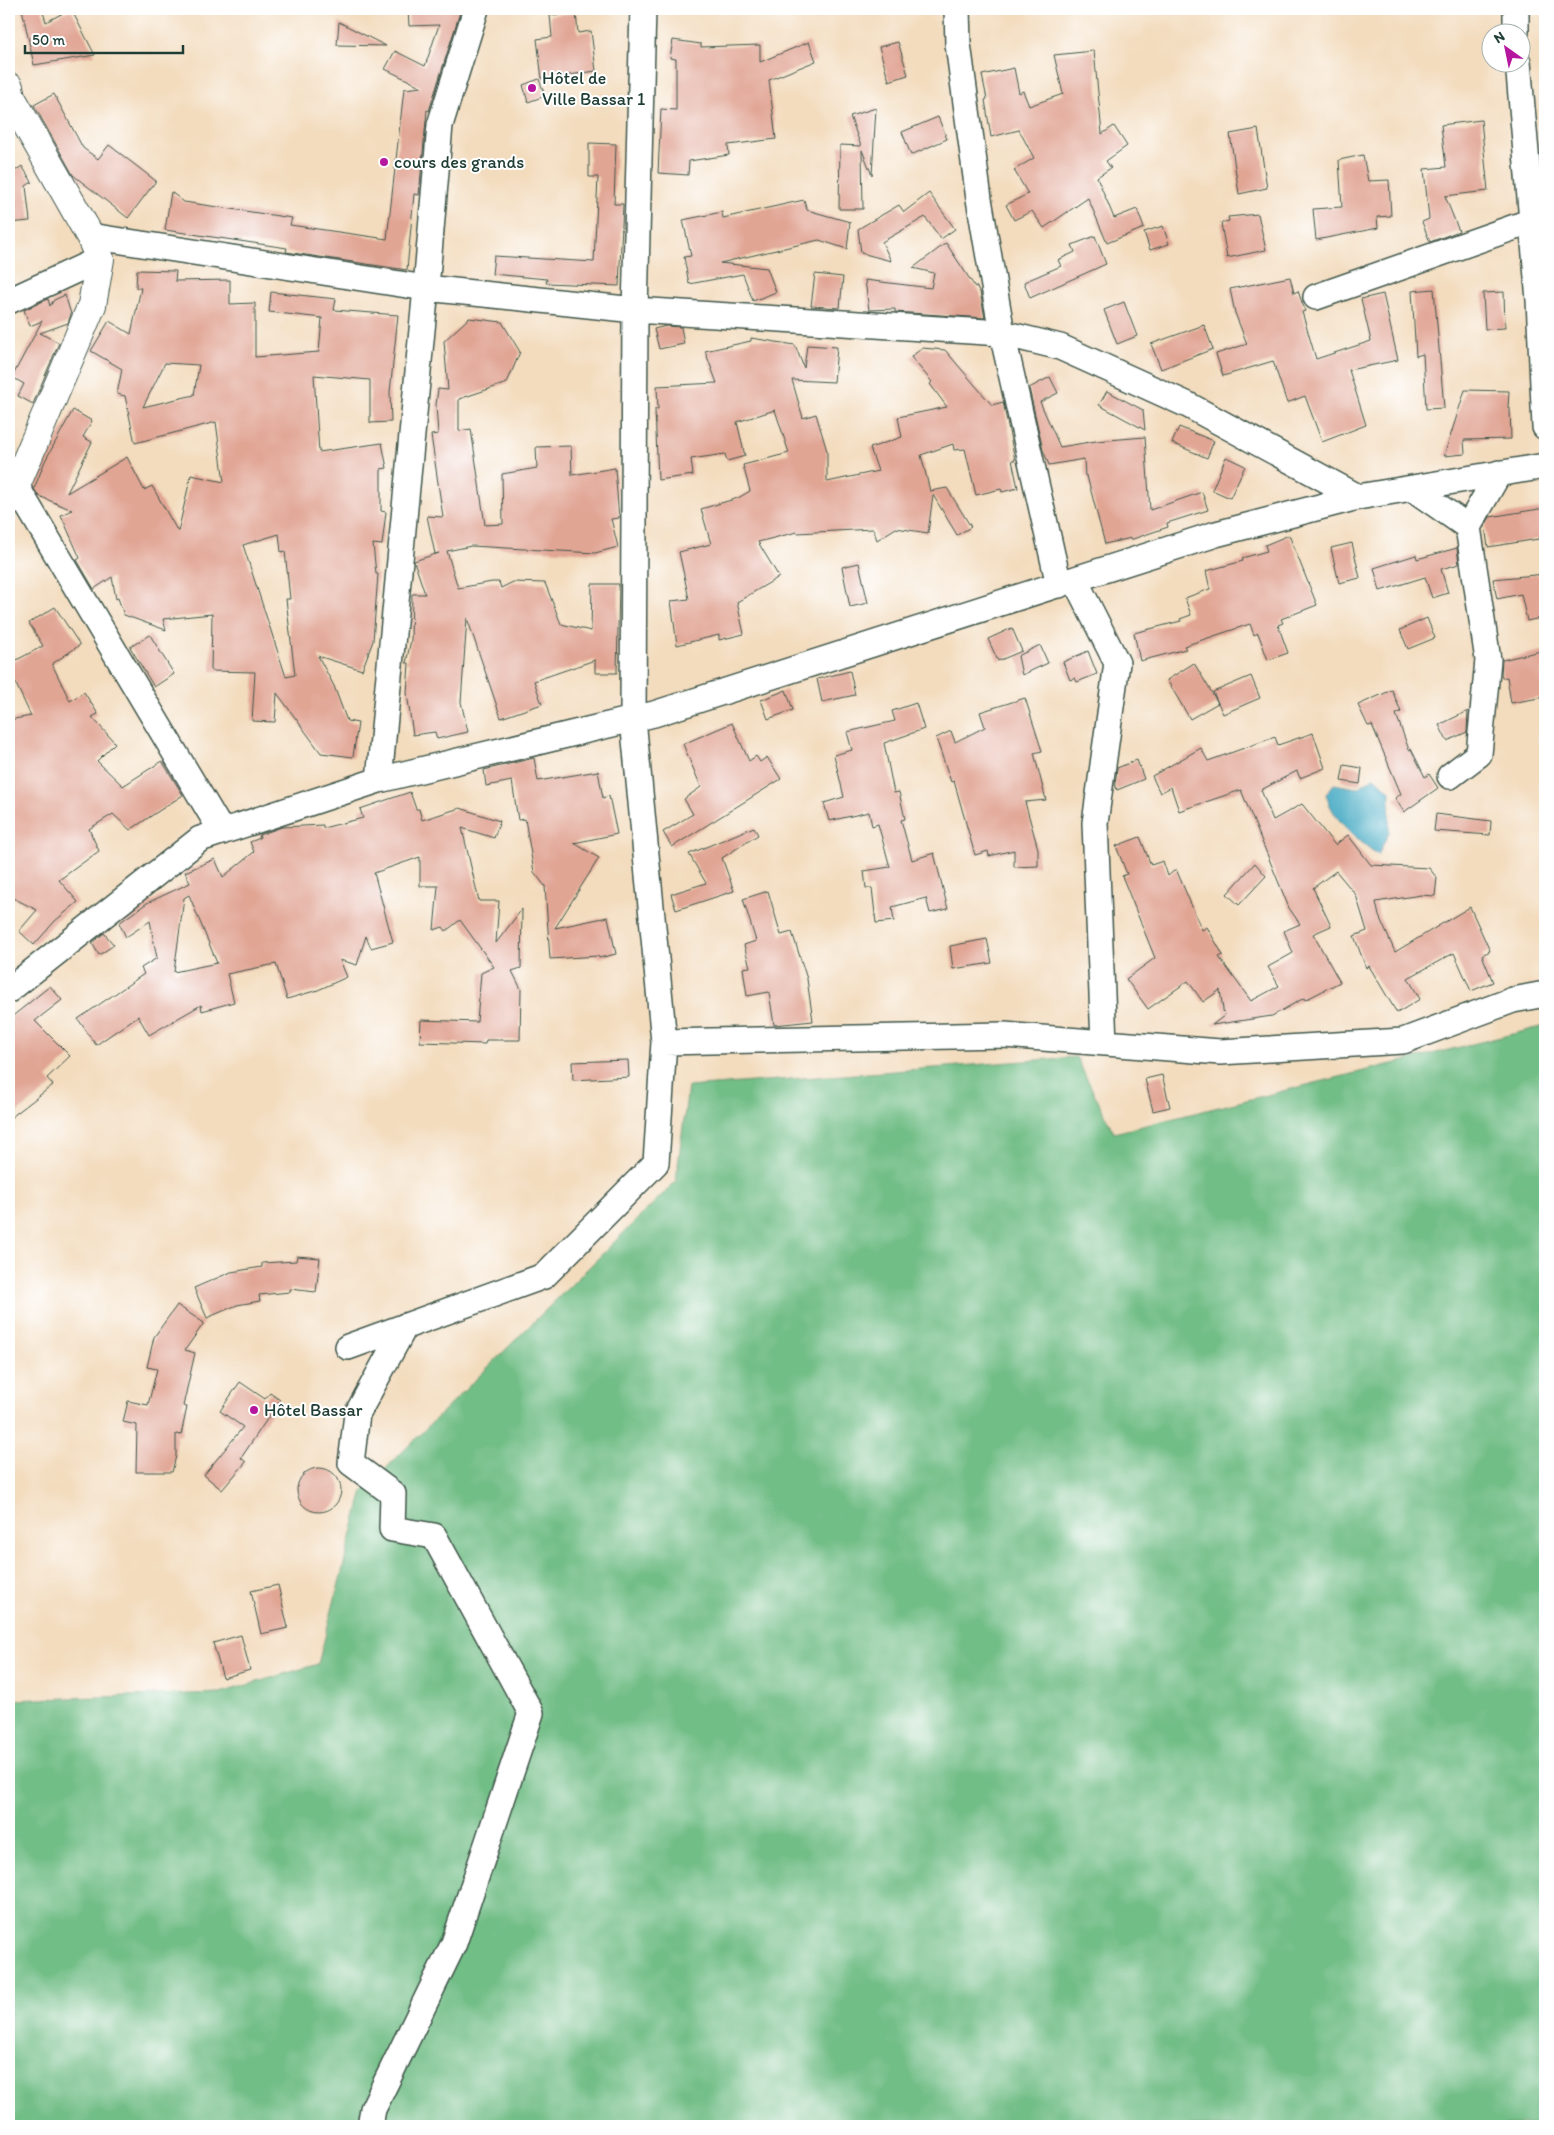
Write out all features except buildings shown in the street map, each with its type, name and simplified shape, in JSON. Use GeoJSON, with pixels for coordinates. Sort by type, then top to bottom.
{"type":"FeatureCollection","features":[{"type":"Feature","properties":{"kind":"street"},"geometry":{"type":"LineString","coordinates":[[379,780],[440,125],[476,9]]}},
{"type":"Feature","properties":{"kind":"street"},"geometry":{"type":"LineString","coordinates":[[348,1347],[544,1276],[656,1163],[664,1042],[633,719],[635,310],[643,9]]}},
{"type":"Feature","properties":{"kind":"street"},"geometry":{"type":"LineString","coordinates":[[957,9],[958,44],[964,92],[979,199],[1002,333],[1068,582],[1117,662],[1095,823],[1104,1043]]}},
{"type":"Feature","properties":{"kind":"street"},"geometry":{"type":"LineString","coordinates":[[1516,9],[1516,22]]}},
{"type":"Feature","properties":{"kind":"street"},"geometry":{"type":"LineString","coordinates":[[1519,72],[1539,300],[1545,427]]}},
{"type":"Feature","properties":{"kind":"street"},"geometry":{"type":"LineString","coordinates":[[10,94],[95,248],[92,305],[11,488],[222,832]]}},
{"type":"Feature","properties":{"kind":"street"},"geometry":{"type":"LineString","coordinates":[[1316,297],[1532,221]]}},
{"type":"Feature","properties":{"kind":"street"},"geometry":{"type":"LineString","coordinates":[[9,301],[95,248],[426,288],[635,310],[1002,333],[1060,347],[1188,405],[1358,497]]}},
{"type":"Feature","properties":{"kind":"street"},"geometry":{"type":"LineString","coordinates":[[9,990],[200,839],[379,780],[654,714],[1216,534],[1358,497],[1545,466]]}},
{"type":"Feature","properties":{"kind":"street"},"geometry":{"type":"LineString","coordinates":[[1450,776],[1479,754],[1488,660],[1468,527],[1500,474]]}},
{"type":"Feature","properties":{"kind":"street"},"geometry":{"type":"LineString","coordinates":[[1412,488],[1468,527]]}},
{"type":"Feature","properties":{"kind":"street"},"geometry":{"type":"LineString","coordinates":[[664,1042],[1004,1035],[1220,1052],[1403,1041],[1513,1000],[1545,994]]}},
{"type":"Feature","properties":{"kind":"street"},"geometry":{"type":"LineString","coordinates":[[370,2126],[373,2109],[454,1943],[531,1713],[434,1536],[392,1529],[393,1494],[351,1463],[357,1414],[405,1326]]}},
{"type":"Feature","properties":{"kind":"green space"},"geometry":{"type":"Polygon","coordinates":[[[1545,1026],[1545,2126],[9,2126],[9,1700],[220,1693],[318,1664],[363,1491],[676,1181],[688,1087],[1076,1057],[1114,1133],[1545,1026]]]}},
{"type":"Feature","properties":{"kind":"water"},"geometry":{"type":"Polygon","coordinates":[[[1375,777],[1390,791],[1389,832],[1378,855],[1354,836],[1340,821],[1326,794],[1334,784],[1357,788],[1375,777]]]}},
{"type":"Feature","properties":{"kind":"place","name":"Hôtel de Ville Bassar 1"},"geometry":{"type":"Point","coordinates":[532,88]}},
{"type":"Feature","properties":{"kind":"place","name":"cours des grands"},"geometry":{"type":"Point","coordinates":[384,162]}},
{"type":"Feature","properties":{"kind":"place","name":"Hôtel Bassar"},"geometry":{"type":"Point","coordinates":[254,1410]}}]}
